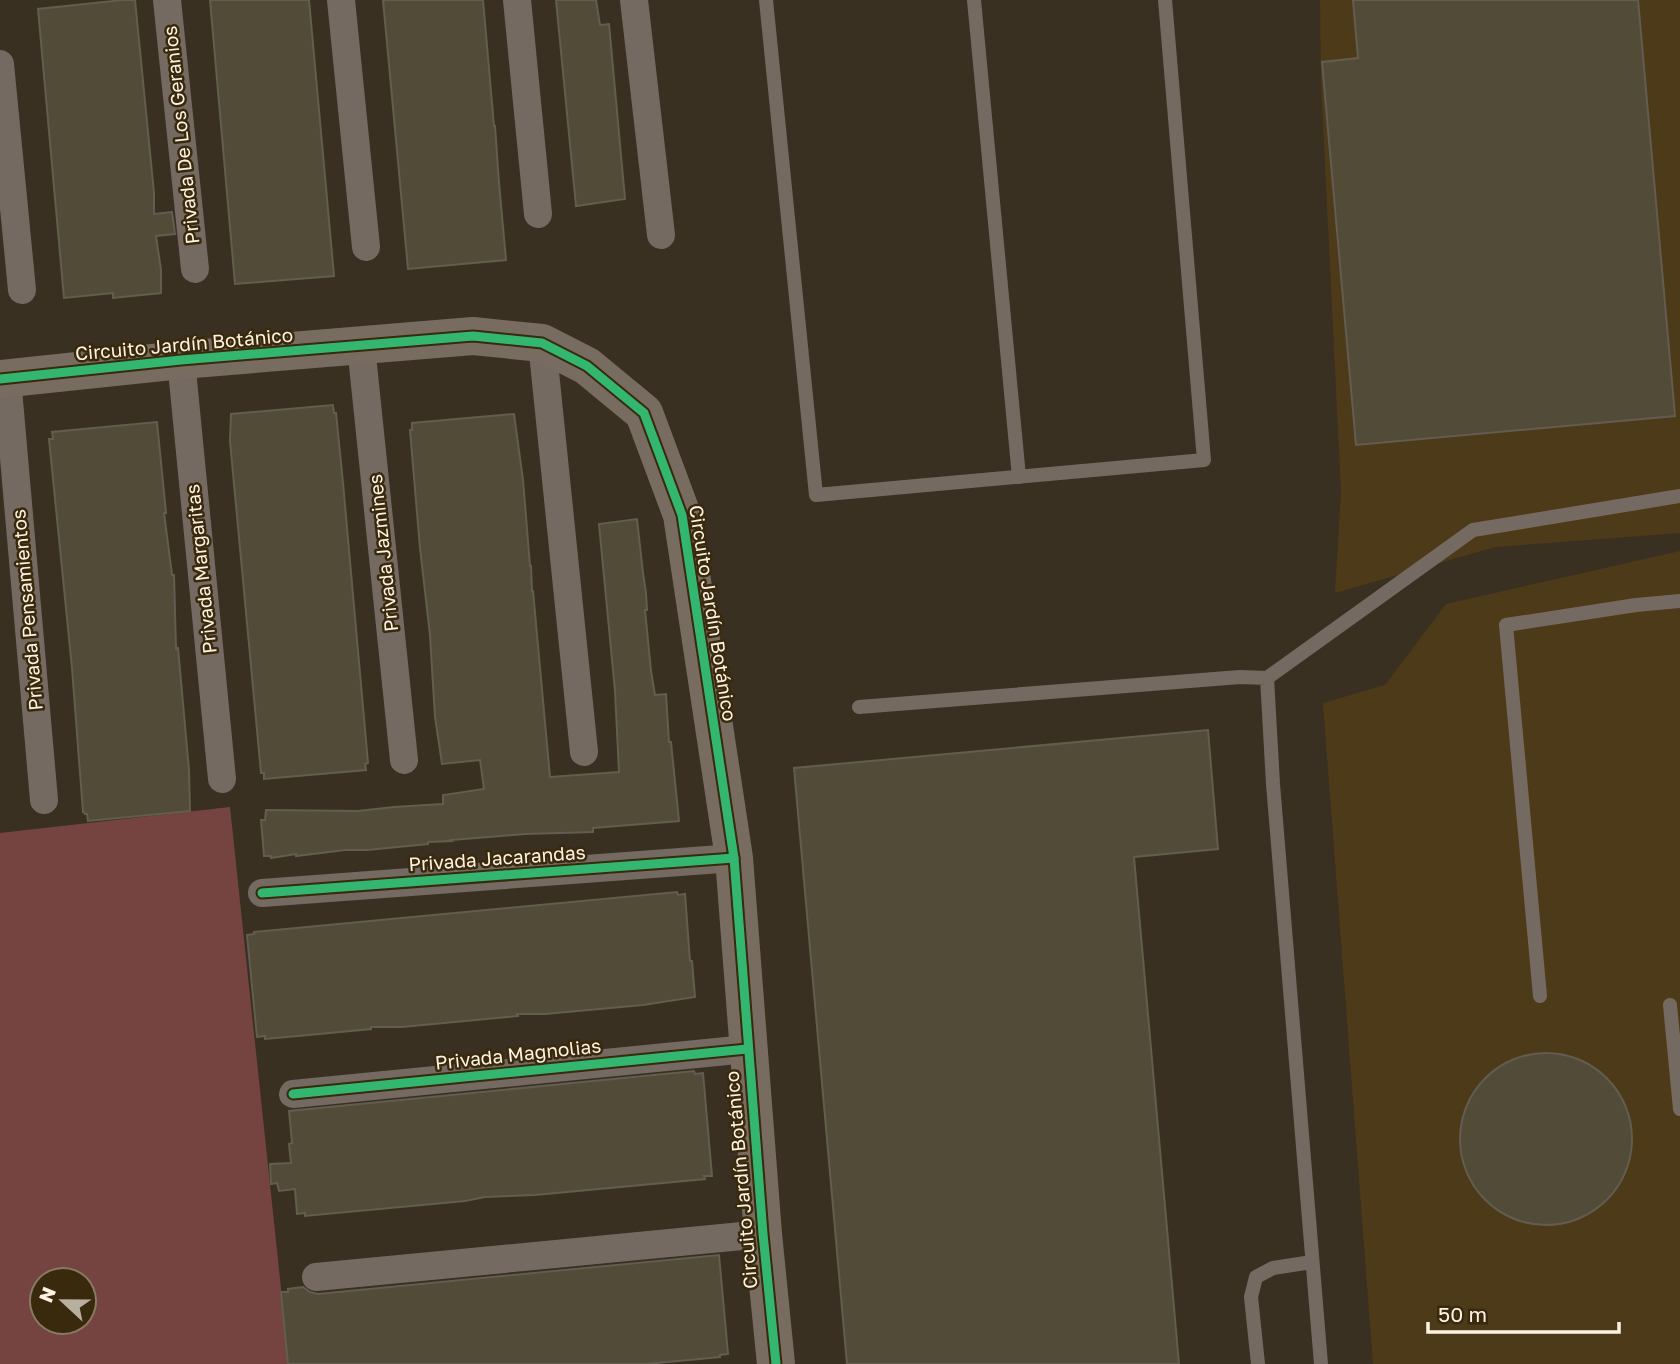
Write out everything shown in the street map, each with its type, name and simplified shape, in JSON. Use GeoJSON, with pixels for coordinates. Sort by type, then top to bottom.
{"type":"FeatureCollection","features":[{"type":"Feature","properties":{"kind":"street","name":"Privada De Los Geranios"},"geometry":{"type":"LineString","coordinates":[[167,0],[195,270]]}},
{"type":"Feature","properties":{"kind":"street"},"geometry":{"type":"LineString","coordinates":[[341,0],[366,247]]}},
{"type":"Feature","properties":{"kind":"street"},"geometry":{"type":"LineString","coordinates":[[517,0],[538,214]]}},
{"type":"Feature","properties":{"kind":"street"},"geometry":{"type":"LineString","coordinates":[[634,0],[661,235]]}},
{"type":"Feature","properties":{"kind":"street"},"geometry":{"type":"LineString","coordinates":[[0,64],[22,290]]}},
{"type":"Feature","properties":{"kind":"street","name":"Circuito Jardín Botánico"},"geometry":{"type":"LineString","coordinates":[[3,378],[473,336],[542,343],[587,366],[644,413],[682,515],[734,858],[747,1049],[776,1364]]}},
{"type":"Feature","properties":{"kind":"street"},"geometry":{"type":"LineString","coordinates":[[542,343],[584,752]]}},
{"type":"Feature","properties":{"kind":"street","name":"Privada Jazmines"},"geometry":{"type":"LineString","coordinates":[[361,346],[404,760]]}},
{"type":"Feature","properties":{"kind":"street","name":"Privada Margaritas"},"geometry":{"type":"LineString","coordinates":[[181,360],[222,779]]}},
{"type":"Feature","properties":{"kind":"street","name":"Privada Pensamientos"},"geometry":{"type":"LineString","coordinates":[[3,378],[44,800]]}},
{"type":"Feature","properties":{"kind":"street","name":"Privada Jacarandas"},"geometry":{"type":"LineString","coordinates":[[262,893],[734,858]]}},
{"type":"Feature","properties":{"kind":"street","name":"Privada Magnolias"},"geometry":{"type":"LineString","coordinates":[[293,1094],[747,1049]]}},
{"type":"Feature","properties":{"kind":"street"},"geometry":{"type":"LineString","coordinates":[[316,1277],[763,1234]]}},
{"type":"Feature","properties":{"kind":"lane"},"geometry":{"type":"LineString","coordinates":[[766,0],[816,495],[1204,460],[1165,0]]}},
{"type":"Feature","properties":{"kind":"lane"},"geometry":{"type":"LineString","coordinates":[[974,0],[1019,477]]}},
{"type":"Feature","properties":{"kind":"lane"},"geometry":{"type":"LineString","coordinates":[[859,707],[1240,677],[1267,678],[1473,530],[1680,496]]}},
{"type":"Feature","properties":{"kind":"lane"},"geometry":{"type":"LineString","coordinates":[[1540,996],[1506,625],[1680,601]]}},
{"type":"Feature","properties":{"kind":"lane"},"geometry":{"type":"LineString","coordinates":[[1267,678],[1273,783],[1321,1364]]}},
{"type":"Feature","properties":{"kind":"lane"},"geometry":{"type":"LineString","coordinates":[[1670,1005],[1680,1109]]}},
{"type":"Feature","properties":{"kind":"lane"},"geometry":{"type":"LineString","coordinates":[[1258,1364],[1251,1297],[1256,1277],[1273,1268],[1312,1262]]}},
{"type":"Feature","properties":{"kind":"shaded area"},"geometry":{"type":"Polygon","coordinates":[[[1320,0],[1680,0],[1680,533],[1495,547],[1335,593],[1341,491],[1321,82],[1320,0]]]}},
{"type":"Feature","properties":{"kind":"shaded area"},"geometry":{"type":"Polygon","coordinates":[[[1680,551],[1680,1364],[1373,1364],[1323,703],[1385,685],[1446,604],[1680,551]]]}},
{"type":"Feature","properties":{"kind":"shaded area"},"geometry":{"type":"Polygon","coordinates":[[[230,807],[289,1364],[0,1364],[0,833],[230,807]]]}},
{"type":"Feature","properties":{"kind":"building"},"geometry":{"type":"Polygon","coordinates":[[[135,0],[154,214],[172,212],[175,234],[156,236],[161,293],[113,298],[113,293],[64,298],[38,9],[135,0]]]}},
{"type":"Feature","properties":{"kind":"building"},"geometry":{"type":"Polygon","coordinates":[[[210,0],[309,0],[334,276],[235,284],[210,0]]]}},
{"type":"Feature","properties":{"kind":"building"},"geometry":{"type":"Polygon","coordinates":[[[383,0],[483,0],[506,260],[408,269],[383,0]]]}},
{"type":"Feature","properties":{"kind":"building"},"geometry":{"type":"Polygon","coordinates":[[[556,0],[596,0],[600,25],[609,24],[625,199],[576,206],[556,0]]]}},
{"type":"Feature","properties":{"kind":"building"},"geometry":{"type":"Polygon","coordinates":[[[1353,0],[1638,0],[1675,416],[1356,445],[1322,62],[1358,58],[1353,0]]]}},
{"type":"Feature","properties":{"kind":"building"},"geometry":{"type":"Polygon","coordinates":[[[333,405],[343,483],[368,763],[365,764],[366,770],[264,779],[264,773],[261,773],[230,441],[231,414],[333,405]]]}},
{"type":"Feature","properties":{"kind":"building"},"geometry":{"type":"Polygon","coordinates":[[[514,414],[523,480],[550,777],[619,772],[615,691],[599,524],[637,519],[646,593],[651,671],[655,695],[666,694],[679,821],[593,828],[593,832],[525,834],[296,856],[264,856],[261,820],[265,820],[266,810],[358,811],[443,804],[443,795],[484,789],[480,760],[442,764],[435,717],[430,635],[410,430],[412,423],[514,414]]]}},
{"type":"Feature","properties":{"kind":"building"},"geometry":{"type":"Polygon","coordinates":[[[157,422],[164,513],[174,575],[176,649],[178,648],[189,770],[190,811],[88,821],[87,814],[83,812],[72,668],[49,439],[53,439],[52,432],[157,422]]]}},
{"type":"Feature","properties":{"kind":"building"},"geometry":{"type":"Polygon","coordinates":[[[1208,730],[1218,849],[1134,857],[1179,1364],[847,1364],[794,768],[1208,730]]]}},
{"type":"Feature","properties":{"kind":"building"},"geometry":{"type":"Polygon","coordinates":[[[677,892],[678,895],[685,894],[695,997],[545,1014],[517,1014],[518,1016],[402,1027],[371,1027],[265,1039],[265,1036],[257,1037],[247,935],[254,932],[677,892]]]}},
{"type":"Feature","properties":{"kind":"building"},"geometry":{"type":"Polygon","coordinates":[[[1546,1053],[1579,1059],[1607,1078],[1626,1106],[1632,1139],[1626,1172],[1607,1200],[1579,1219],[1546,1225],[1513,1219],[1485,1200],[1466,1172],[1460,1139],[1466,1106],[1485,1078],[1513,1059],[1546,1053]]]}},
{"type":"Feature","properties":{"kind":"building"},"geometry":{"type":"Polygon","coordinates":[[[694,1071],[695,1074],[703,1073],[712,1176],[704,1176],[705,1179],[485,1197],[305,1216],[305,1213],[297,1214],[295,1189],[279,1191],[277,1183],[271,1184],[270,1164],[291,1163],[289,1111],[694,1071]]]}},
{"type":"Feature","properties":{"kind":"building"},"geometry":{"type":"Polygon","coordinates":[[[719,1255],[728,1354],[720,1357],[646,1364],[288,1364],[281,1292],[288,1292],[288,1289],[303,1287],[318,1294],[719,1255]]]}},
{"type":"Feature","properties":{"kind":"cycle path"},"geometry":{"type":"LineString","coordinates":[[0,379],[181,360],[473,336],[542,343],[587,366],[644,413],[682,515],[734,858],[763,1234],[776,1364]]}},
{"type":"Feature","properties":{"kind":"cycle path"},"geometry":{"type":"LineString","coordinates":[[262,893],[734,858]]}},
{"type":"Feature","properties":{"kind":"cycle path"},"geometry":{"type":"LineString","coordinates":[[293,1094],[747,1049]]}}]}
